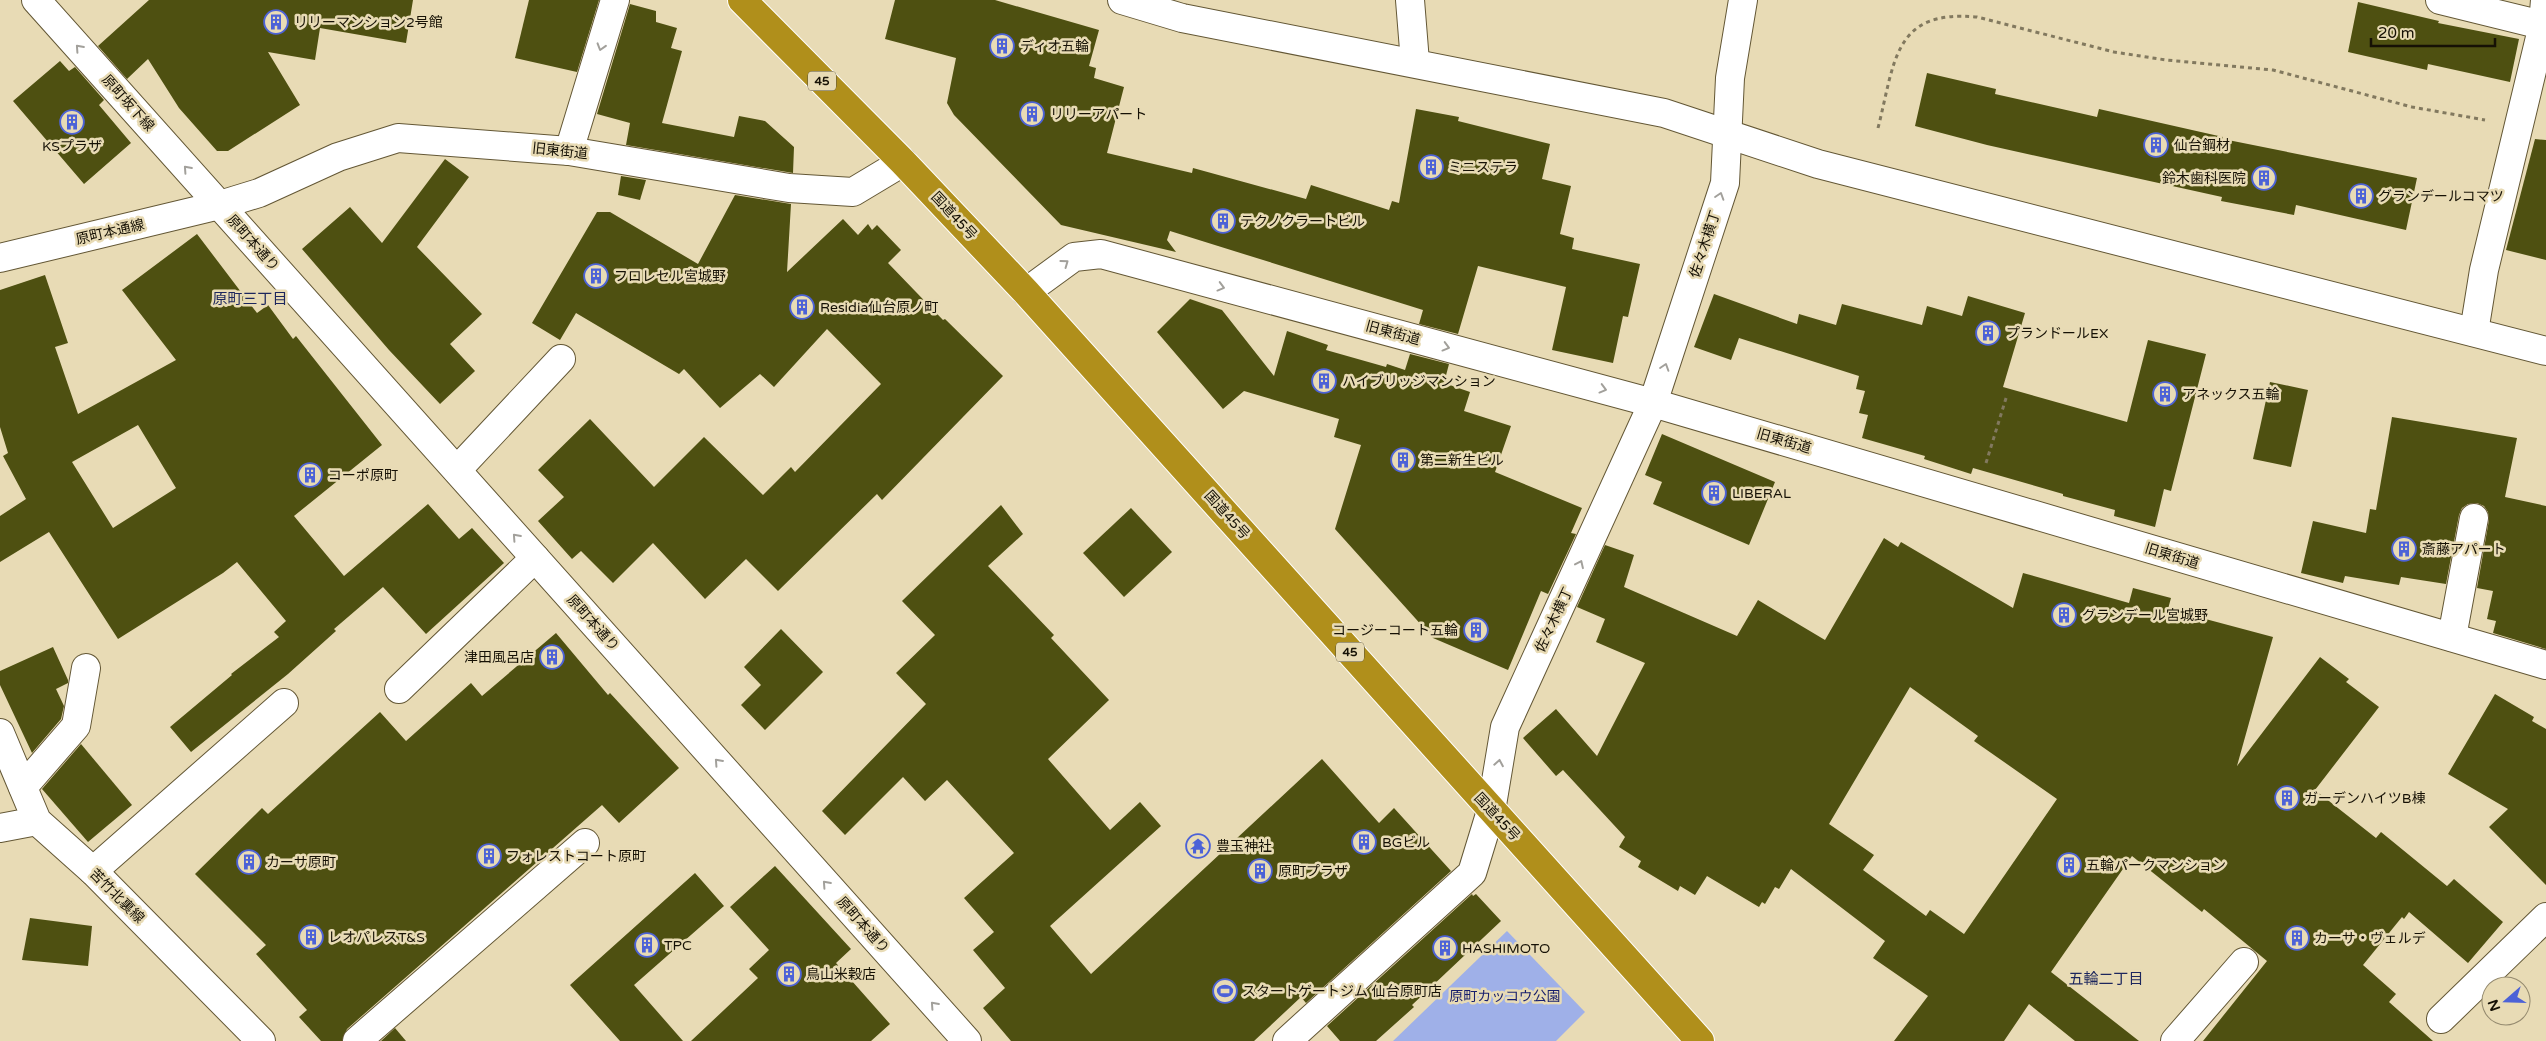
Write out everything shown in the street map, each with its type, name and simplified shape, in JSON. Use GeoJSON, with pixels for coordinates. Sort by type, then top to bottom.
{"type":"FeatureCollection","features":[{"type":"Feature","properties":{"kind":"highway","name":"国道45号"},"geometry":{"type":"LineString","coordinates":[[742,0],[903,162],[1026,292],[1491,811],[1700,1041]]}},
{"type":"Feature","properties":{"kind":"street","name":"原町坂下線"},"geometry":{"type":"LineString","coordinates":[[36,0],[220,205]]}},
{"type":"Feature","properties":{"kind":"street"},"geometry":{"type":"LineString","coordinates":[[569,150],[615,0]]}},
{"type":"Feature","properties":{"kind":"street"},"geometry":{"type":"LineString","coordinates":[[1122,0],[1182,18],[1416,62],[1664,113],[1818,164],[2546,351]]}},
{"type":"Feature","properties":{"kind":"street"},"geometry":{"type":"LineString","coordinates":[[1410,0],[1416,62]]}},
{"type":"Feature","properties":{"kind":"street","name":"佐々木横丁"},"geometry":{"type":"LineString","coordinates":[[1287,1041],[1472,873],[1491,811],[1505,727],[1654,403],[1725,183],[1730,78],[1743,0]]}},
{"type":"Feature","properties":{"kind":"street"},"geometry":{"type":"LineString","coordinates":[[2440,0],[2545,17],[2484,270],[2474,332]]}},
{"type":"Feature","properties":{"kind":"street","name":"旧東街道"},"geometry":{"type":"LineString","coordinates":[[220,205],[259,193],[338,157],[398,138],[569,150],[789,188],[852,192],[903,162]]}},
{"type":"Feature","properties":{"kind":"street","name":"原町本通線"},"geometry":{"type":"LineString","coordinates":[[0,258],[220,205]]}},
{"type":"Feature","properties":{"kind":"street","name":"原町本通り"},"geometry":{"type":"LineString","coordinates":[[220,205],[966,1041]]}},
{"type":"Feature","properties":{"kind":"street","name":"旧東街道"},"geometry":{"type":"LineString","coordinates":[[1026,292],[1074,256],[1100,254],[1654,403],[2546,666]]}},
{"type":"Feature","properties":{"kind":"street"},"geometry":{"type":"LineString","coordinates":[[457,470],[561,359]]}},
{"type":"Feature","properties":{"kind":"street"},"geometry":{"type":"LineString","coordinates":[[2452,638],[2474,518]]}},
{"type":"Feature","properties":{"kind":"street"},"geometry":{"type":"LineString","coordinates":[[399,689],[535,558]]}},
{"type":"Feature","properties":{"kind":"street"},"geometry":{"type":"LineString","coordinates":[[23,787],[76,726],[86,668]]}},
{"type":"Feature","properties":{"kind":"street"},"geometry":{"type":"LineString","coordinates":[[93,871],[284,703]]}},
{"type":"Feature","properties":{"kind":"street","name":"苦竹北裏線"},"geometry":{"type":"LineString","coordinates":[[0,733],[37,820],[93,871],[261,1041]]}},
{"type":"Feature","properties":{"kind":"street"},"geometry":{"type":"LineString","coordinates":[[0,828],[37,820]]}},
{"type":"Feature","properties":{"kind":"street"},"geometry":{"type":"LineString","coordinates":[[357,1041],[585,843]]}},
{"type":"Feature","properties":{"kind":"street"},"geometry":{"type":"LineString","coordinates":[[2440,1019],[2546,917]]}},
{"type":"Feature","properties":{"kind":"street"},"geometry":{"type":"LineString","coordinates":[[2174,1041],[2244,962]]}},
{"type":"Feature","properties":{"kind":"path"},"geometry":{"type":"LineString","coordinates":[[1878,128],[1897,55],[1908,36],[1922,23],[1938,17],[1958,15],[1977,17],[2114,52],[2166,60],[2273,70],[2412,107],[2489,120]]}},
{"type":"Feature","properties":{"kind":"path"},"geometry":{"type":"LineString","coordinates":[[1975,497],[2007,395]]}},
{"type":"Feature","properties":{"kind":"green space","name":"原町カッコウ公園"},"geometry":{"type":"Polygon","coordinates":[[[1507,931],[1585,1012],[1556,1041],[1393,1041],[1507,931]]]}},
{"type":"Feature","properties":{"kind":"building"},"geometry":{"type":"Polygon","coordinates":[[[149,0],[413,0],[406,43],[320,28],[315,60],[268,52],[300,105],[228,151],[217,151],[179,108],[148,59],[127,79],[98,46],[149,0]]]}},
{"type":"Feature","properties":{"kind":"building"},"geometry":{"type":"Polygon","coordinates":[[[529,0],[599,0],[577,72],[515,58],[529,0]]]}},
{"type":"Feature","properties":{"kind":"building"},"geometry":{"type":"Polygon","coordinates":[[[895,0],[995,0],[1099,30],[1089,66],[1096,68],[1094,78],[1124,87],[1107,153],[1192,173],[1193,168],[1306,199],[1311,185],[1389,210],[1392,201],[1399,203],[1416,109],[1459,117],[1458,121],[1550,144],[1542,179],[1571,186],[1560,234],[1574,238],[1572,249],[1640,264],[1628,317],[1623,316],[1613,363],[1552,350],[1566,287],[1478,266],[1458,334],[1419,324],[1423,310],[1170,231],[1167,240],[1176,252],[1061,225],[954,115],[947,103],[956,58],[885,39],[895,0]]]}},
{"type":"Feature","properties":{"kind":"building"},"geometry":{"type":"Polygon","coordinates":[[[2358,2],[2439,21],[2438,23],[2519,39],[2510,82],[2428,64],[2427,70],[2348,52],[2358,2]]]}},
{"type":"Feature","properties":{"kind":"building"},"geometry":{"type":"Polygon","coordinates":[[[630,4],[656,11],[656,22],[677,28],[671,48],[682,51],[662,123],[734,137],[739,116],[765,121],[794,147],[793,173],[626,145],[630,123],[597,114],[630,4]]]}},
{"type":"Feature","properties":{"kind":"building","name":"KSプラザ"},"geometry":{"type":"Polygon","coordinates":[[[60,61],[69,71],[75,67],[104,100],[99,105],[131,143],[84,184],[13,101],[60,61]]]}},
{"type":"Feature","properties":{"kind":"building"},"geometry":{"type":"Polygon","coordinates":[[[1927,73],[1996,89],[1995,94],[2097,117],[2099,109],[2223,137],[2223,139],[2417,178],[2406,230],[2296,205],[2294,215],[2221,201],[2222,197],[1987,145],[1915,126],[1927,73]]]}},
{"type":"Feature","properties":{"kind":"building"},"geometry":{"type":"Polygon","coordinates":[[[2535,139],[2546,140],[2546,260],[2506,250],[2535,139]]]}},
{"type":"Feature","properties":{"kind":"building"},"geometry":{"type":"Polygon","coordinates":[[[445,159],[469,177],[417,247],[482,314],[450,344],[475,371],[440,404],[389,350],[302,249],[350,207],[382,243],[445,159]]]}},
{"type":"Feature","properties":{"kind":"building"},"geometry":{"type":"Polygon","coordinates":[[[621,176],[646,180],[640,200],[618,195],[621,176]]]}},
{"type":"Feature","properties":{"kind":"building"},"geometry":{"type":"Polygon","coordinates":[[[735,195],[791,204],[787,272],[843,219],[858,235],[868,224],[872,230],[877,225],[901,250],[888,263],[943,320],[945,319],[1003,376],[882,500],[877,494],[778,591],[746,559],[705,599],[653,543],[613,583],[581,551],[572,559],[538,521],[564,497],[538,470],[590,419],[654,487],[704,437],[763,495],[791,467],[795,472],[881,384],[827,329],[774,387],[760,374],[720,408],[684,369],[679,374],[576,313],[560,340],[532,323],[597,212],[610,212],[698,264],[735,195]]]}},
{"type":"Feature","properties":{"kind":"building"},"geometry":{"type":"Polygon","coordinates":[[[197,234],[257,313],[268,305],[293,339],[296,336],[382,445],[294,516],[344,576],[428,504],[459,539],[472,528],[504,563],[426,634],[383,587],[334,629],[336,631],[288,674],[191,752],[170,727],[231,674],[279,637],[274,632],[286,621],[237,562],[223,573],[118,639],[49,532],[0,562],[0,516],[26,499],[3,456],[8,453],[0,427],[0,290],[45,275],[68,343],[55,347],[78,414],[176,360],[122,290],[197,234]],[[138,425],[72,462],[113,528],[176,488],[138,425]]]}},
{"type":"Feature","properties":{"kind":"building"},"geometry":{"type":"Polygon","coordinates":[[[1714,294],[1797,324],[1799,314],[1836,325],[1842,304],[1922,325],[1927,306],[1962,316],[1968,296],[2025,313],[2003,387],[2127,422],[2148,340],[2206,354],[2171,491],[2164,489],[2155,527],[2114,516],[2115,510],[2063,496],[2063,494],[1973,468],[1971,474],[1924,459],[1925,456],[1862,438],[1868,415],[1859,413],[1865,391],[1856,389],[1859,376],[1739,338],[1731,360],[1694,347],[1714,294]]]}},
{"type":"Feature","properties":{"kind":"building"},"geometry":{"type":"Polygon","coordinates":[[[1190,299],[1222,310],[1274,376],[1287,331],[1328,345],[1326,350],[1386,367],[1387,364],[1405,370],[1410,354],[1449,364],[1444,383],[1470,392],[1464,411],[1511,426],[1495,472],[1582,508],[1571,533],[1576,534],[1548,594],[1541,591],[1508,670],[1433,638],[1335,529],[1361,445],[1334,437],[1339,419],[1244,391],[1223,409],[1157,332],[1190,299]]]}},
{"type":"Feature","properties":{"kind":"building"},"geometry":{"type":"Polygon","coordinates":[[[2270,382],[2308,390],[2291,467],[2253,459],[2270,382]]]}},
{"type":"Feature","properties":{"kind":"building"},"geometry":{"type":"Polygon","coordinates":[[[2392,417],[2517,438],[2505,497],[2546,506],[2546,649],[2493,633],[2496,621],[2487,619],[2493,591],[2477,588],[2489,520],[2488,512],[2484,506],[2477,503],[2468,504],[2462,508],[2459,515],[2446,584],[2401,577],[2399,585],[2345,576],[2343,583],[2301,573],[2313,521],[2366,533],[2370,509],[2376,510],[2392,417]]]}},
{"type":"Feature","properties":{"kind":"building","name":"LIBERAL"},"geometry":{"type":"Polygon","coordinates":[[[1662,434],[1775,482],[1749,545],[1653,504],[1662,482],[1645,475],[1662,434]]]}},
{"type":"Feature","properties":{"kind":"building"},"geometry":{"type":"Polygon","coordinates":[[[1001,505],[1023,534],[988,566],[1054,635],[1051,638],[1109,700],[1048,759],[1110,830],[1140,802],[1161,826],[1050,926],[1091,974],[1322,759],[1379,823],[1394,808],[1451,871],[1306,1003],[1301,997],[1254,1041],[1011,1041],[983,1008],[1005,988],[973,950],[994,932],[964,898],[1014,853],[947,780],[925,801],[903,777],[845,835],[822,811],[926,704],[896,673],[935,635],[902,601],[1001,505]]]}},
{"type":"Feature","properties":{"kind":"building"},"geometry":{"type":"Polygon","coordinates":[[[1131,508],[1172,552],[1124,597],[1083,553],[1131,508]]]}},
{"type":"Feature","properties":{"kind":"building"},"geometry":{"type":"Polygon","coordinates":[[[1884,538],[1898,547],[1901,542],[2013,608],[2023,573],[2129,603],[2133,588],[2171,598],[2168,609],[2273,637],[2237,766],[2320,657],[2349,679],[2346,682],[2379,707],[2315,790],[2376,838],[2381,832],[2447,886],[2454,879],[2503,922],[2468,963],[2409,912],[2404,919],[2402,917],[2363,965],[2396,994],[2389,1002],[2433,1041],[2203,1041],[2267,961],[2204,909],[2202,912],[2132,856],[2051,972],[2139,1041],[2075,1041],[2029,1004],[2004,1041],[1894,1041],[1928,996],[1873,958],[1885,941],[1791,869],[1779,889],[1775,887],[1765,904],[1762,902],[1759,907],[1707,876],[1695,895],[1680,886],[1678,891],[1638,867],[1641,861],[1619,847],[1625,837],[1563,770],[1556,776],[1523,738],[1556,709],[1597,756],[1645,663],[1596,642],[1605,619],[1577,607],[1605,545],[1634,555],[1624,587],[1737,636],[1758,600],[1825,640],[1884,538]],[[1910,687],[1829,824],[1874,855],[1863,870],[1926,916],[1930,910],[1964,934],[2057,799],[1974,741],[1978,736],[1910,687]]]}},
{"type":"Feature","properties":{"kind":"building"},"geometry":{"type":"Polygon","coordinates":[[[781,629],[823,672],[765,730],[741,705],[761,685],[744,667],[781,629]]]}},
{"type":"Feature","properties":{"kind":"building"},"geometry":{"type":"Polygon","coordinates":[[[556,633],[608,695],[610,693],[679,768],[619,823],[602,805],[347,1029],[342,1041],[321,1041],[299,1017],[307,1010],[256,954],[266,945],[195,874],[262,808],[268,814],[380,712],[406,741],[471,683],[482,696],[556,633]]]}},
{"type":"Feature","properties":{"kind":"building"},"geometry":{"type":"Polygon","coordinates":[[[53,647],[68,680],[68,683],[56,689],[64,706],[61,719],[32,753],[0,685],[0,671],[53,647]]]}},
{"type":"Feature","properties":{"kind":"building"},"geometry":{"type":"Polygon","coordinates":[[[2495,694],[2534,717],[2532,721],[2546,729],[2546,885],[2489,827],[2508,809],[2448,774],[2495,694]]]}},
{"type":"Feature","properties":{"kind":"building"},"geometry":{"type":"Polygon","coordinates":[[[81,744],[132,805],[88,842],[42,789],[81,744]]]}},
{"type":"Feature","properties":{"kind":"building"},"geometry":{"type":"Polygon","coordinates":[[[775,866],[851,949],[836,963],[890,1024],[871,1041],[691,1041],[758,978],[749,969],[769,950],[730,907],[775,866]]]}},
{"type":"Feature","properties":{"kind":"building","name":"TPC"},"geometry":{"type":"Polygon","coordinates":[[[695,873],[724,906],[634,985],[683,1041],[620,1041],[570,985],[695,873]]]}},
{"type":"Feature","properties":{"kind":"building"},"geometry":{"type":"Polygon","coordinates":[[[1472,894],[1473,896],[1476,894],[1501,921],[1412,1005],[1414,1007],[1376,1041],[1340,1041],[1327,1026],[1472,894]]]}},
{"type":"Feature","properties":{"kind":"building"},"geometry":{"type":"Polygon","coordinates":[[[30,918],[92,926],[88,966],[22,960],[30,918]]]}},
{"type":"Feature","properties":{"kind":"building"},"geometry":{"type":"Polygon","coordinates":[[[395,1028],[406,1041],[381,1041],[395,1028]]]}},
{"type":"Feature","properties":{"kind":"place","name":"リリーマンション2号館"},"geometry":{"type":"Point","coordinates":[276,22]}},
{"type":"Feature","properties":{"kind":"place","name":"ディオ五輪"},"geometry":{"type":"Point","coordinates":[1002,46]}},
{"type":"Feature","properties":{"kind":"place","name":"リリーアパート"},"geometry":{"type":"Point","coordinates":[1032,114]}},
{"type":"Feature","properties":{"kind":"place","name":"KSプラザ"},"geometry":{"type":"Point","coordinates":[72,122]}},
{"type":"Feature","properties":{"kind":"place","name":"仙台鋼材"},"geometry":{"type":"Point","coordinates":[2156,145]}},
{"type":"Feature","properties":{"kind":"place","name":"ミニステラ"},"geometry":{"type":"Point","coordinates":[1431,167]}},
{"type":"Feature","properties":{"kind":"place","name":"鈴木歯科医院"},"geometry":{"type":"Point","coordinates":[2264,178]}},
{"type":"Feature","properties":{"kind":"place","name":"グランデールコマツ"},"geometry":{"type":"Point","coordinates":[2361,196]}},
{"type":"Feature","properties":{"kind":"place","name":"テクノクラートビル"},"geometry":{"type":"Point","coordinates":[1223,221]}},
{"type":"Feature","properties":{"kind":"place","name":"フロレセル宮城野"},"geometry":{"type":"Point","coordinates":[596,276]}},
{"type":"Feature","properties":{"kind":"place","name":"Residia仙台原ノ町"},"geometry":{"type":"Point","coordinates":[802,307]}},
{"type":"Feature","properties":{"kind":"place","name":"プランドールEX"},"geometry":{"type":"Point","coordinates":[1988,333]}},
{"type":"Feature","properties":{"kind":"place","name":"ハイブリッジマンション"},"geometry":{"type":"Point","coordinates":[1324,381]}},
{"type":"Feature","properties":{"kind":"place","name":"アネックス五輪"},"geometry":{"type":"Point","coordinates":[2165,394]}},
{"type":"Feature","properties":{"kind":"place","name":"第二新生ビル"},"geometry":{"type":"Point","coordinates":[1403,460]}},
{"type":"Feature","properties":{"kind":"place","name":"コーポ原町"},"geometry":{"type":"Point","coordinates":[310,475]}},
{"type":"Feature","properties":{"kind":"place","name":"LIBERAL"},"geometry":{"type":"Point","coordinates":[1714,493]}},
{"type":"Feature","properties":{"kind":"place","name":"斎藤アパート"},"geometry":{"type":"Point","coordinates":[2404,549]}},
{"type":"Feature","properties":{"kind":"place","name":"グランデール宮城野"},"geometry":{"type":"Point","coordinates":[2064,615]}},
{"type":"Feature","properties":{"kind":"place","name":"コージーコート五輪"},"geometry":{"type":"Point","coordinates":[1476,630]}},
{"type":"Feature","properties":{"kind":"place","name":"津田風呂店"},"geometry":{"type":"Point","coordinates":[552,657]}},
{"type":"Feature","properties":{"kind":"place","name":"ガーデンハイツB棟"},"geometry":{"type":"Point","coordinates":[2287,798]}},
{"type":"Feature","properties":{"kind":"place","name":"BGビル"},"geometry":{"type":"Point","coordinates":[1364,842]}},
{"type":"Feature","properties":{"kind":"place","name":"豊玉神社"},"geometry":{"type":"Point","coordinates":[1198,846]}},
{"type":"Feature","properties":{"kind":"place","name":"フォレストコート原町"},"geometry":{"type":"Point","coordinates":[489,856]}},
{"type":"Feature","properties":{"kind":"place","name":"カーサ原町"},"geometry":{"type":"Point","coordinates":[249,862]}},
{"type":"Feature","properties":{"kind":"place","name":"五輪パークマンション"},"geometry":{"type":"Point","coordinates":[2069,865]}},
{"type":"Feature","properties":{"kind":"place","name":"原町プラザ"},"geometry":{"type":"Point","coordinates":[1260,871]}},
{"type":"Feature","properties":{"kind":"place","name":"レオパレスT&S"},"geometry":{"type":"Point","coordinates":[311,937]}},
{"type":"Feature","properties":{"kind":"place","name":"カーサ・ヴェルデ"},"geometry":{"type":"Point","coordinates":[2297,938]}},
{"type":"Feature","properties":{"kind":"place","name":"TPC"},"geometry":{"type":"Point","coordinates":[647,945]}},
{"type":"Feature","properties":{"kind":"place","name":"HASHIMOTO"},"geometry":{"type":"Point","coordinates":[1445,948]}},
{"type":"Feature","properties":{"kind":"place","name":"鳥山米穀店"},"geometry":{"type":"Point","coordinates":[789,974]}},
{"type":"Feature","properties":{"kind":"place","name":"スタートゲートジム 仙台原町店"},"geometry":{"type":"Point","coordinates":[1225,991]}},
{"type":"Feature","properties":{"kind":"district","name":"原町三丁目"},"geometry":{"type":"Point","coordinates":[250,299]}},
{"type":"Feature","properties":{"kind":"district","name":"五輪二丁目"},"geometry":{"type":"Point","coordinates":[2106,979]}}]}
